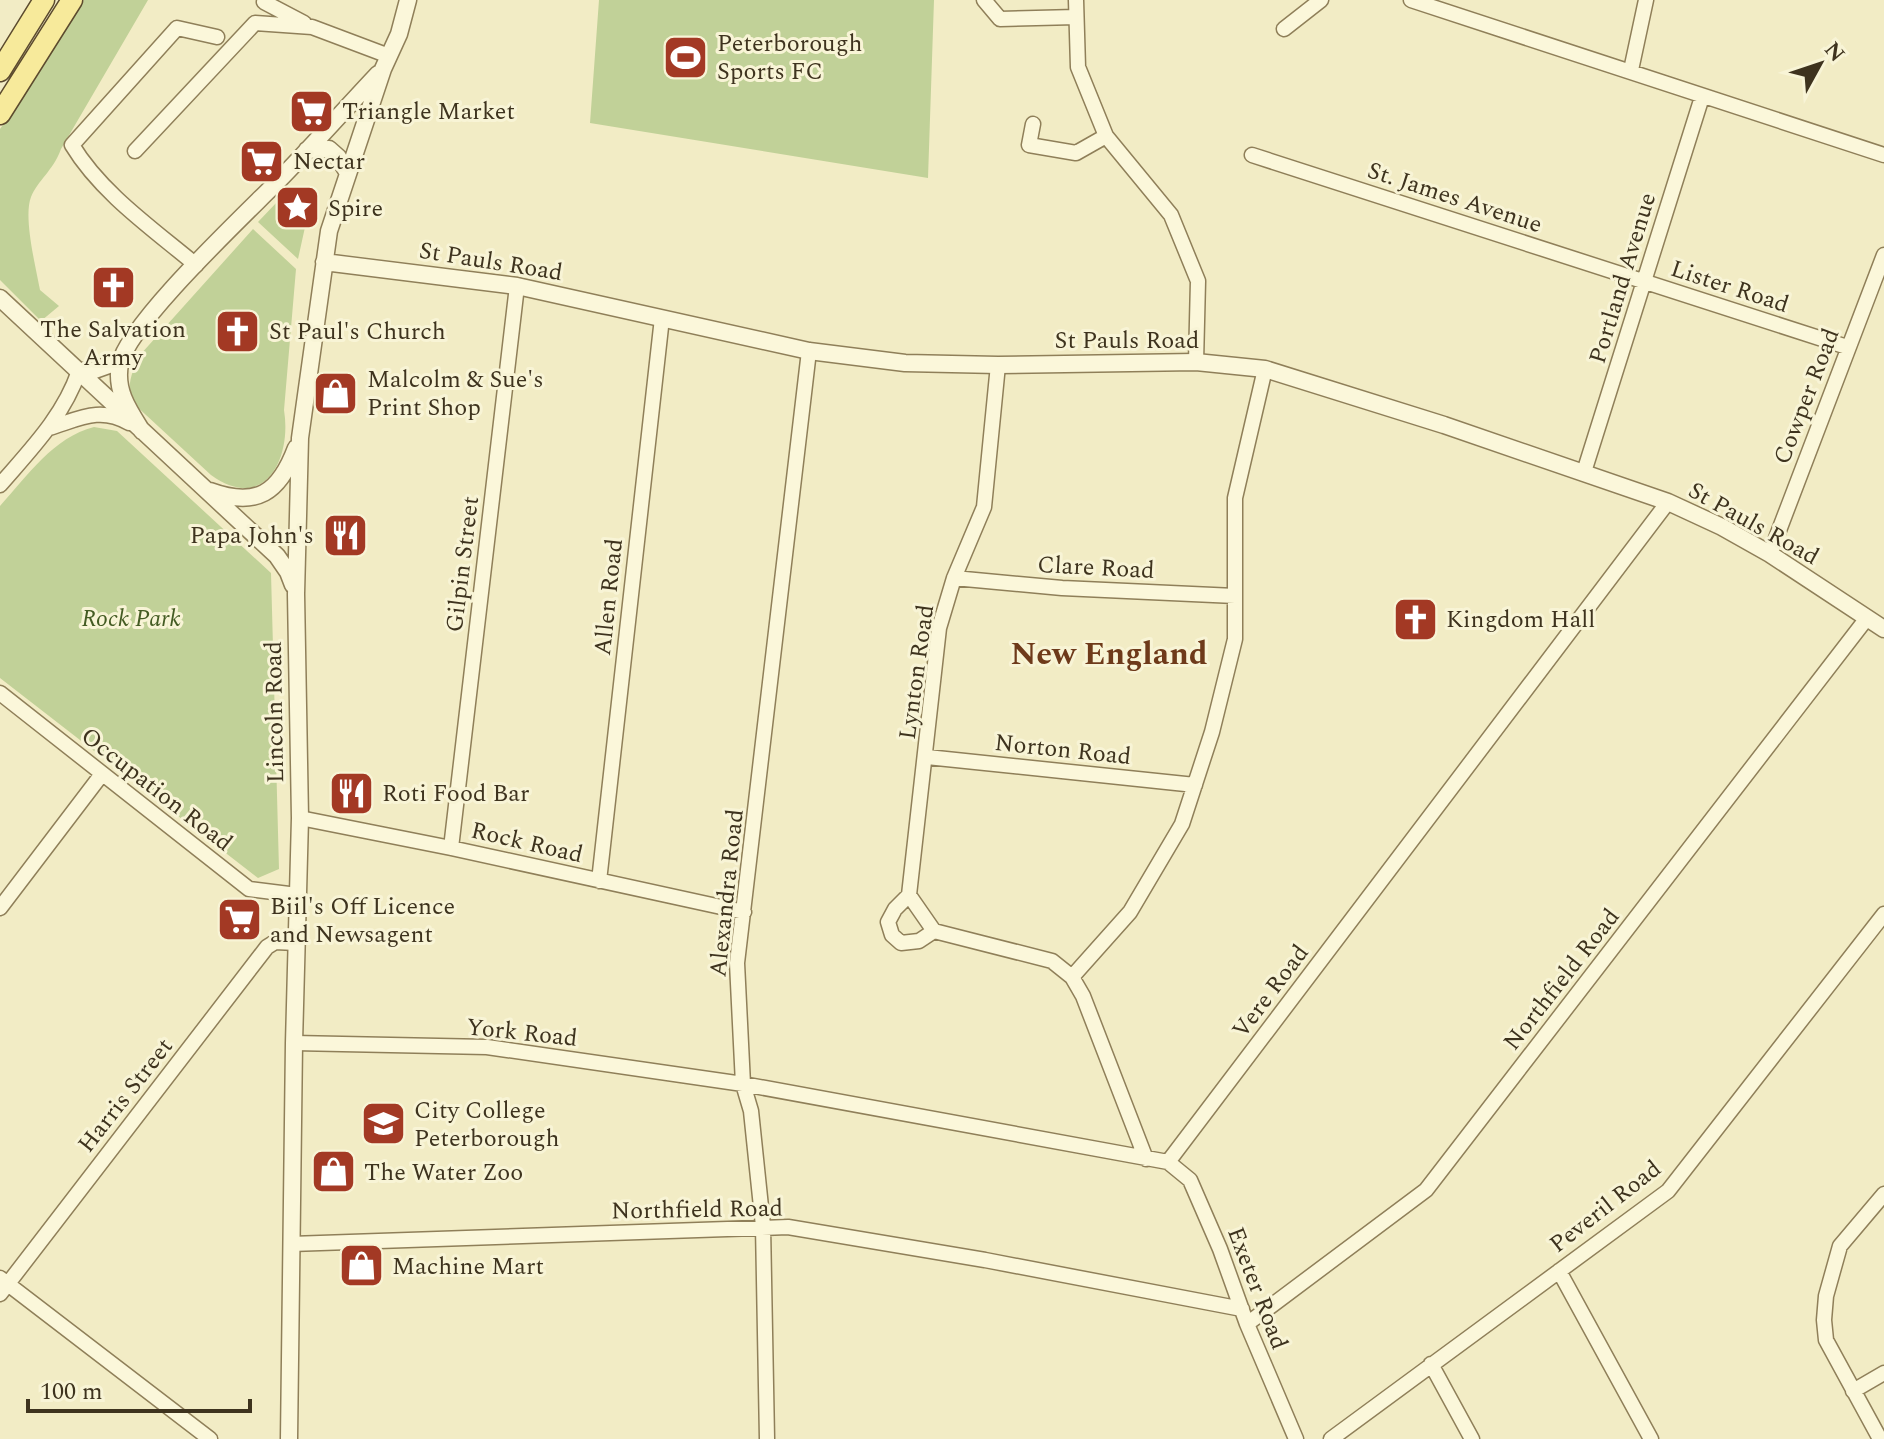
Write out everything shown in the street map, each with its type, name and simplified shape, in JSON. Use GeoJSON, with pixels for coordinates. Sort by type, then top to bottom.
{"type":"FeatureCollection","features":[{"type":"Feature","properties":{"kind":"main road"},"geometry":{"type":"LineString","coordinates":[[0,71],[44,0]]}},
{"type":"Feature","properties":{"kind":"main road"},"geometry":{"type":"LineString","coordinates":[[1,113],[72,0]]}},
{"type":"Feature","properties":{"kind":"street","name":"Lincoln Road"},"geometry":{"type":"LineString","coordinates":[[289,1439],[300,818],[296,594],[300,438],[329,231],[386,62],[399,34],[408,0]]}},
{"type":"Feature","properties":{"kind":"street"},"geometry":{"type":"LineString","coordinates":[[984,0],[1000,19],[1076,17]]}},
{"type":"Feature","properties":{"kind":"street"},"geometry":{"type":"LineString","coordinates":[[1076,0],[1078,67],[1106,136],[1171,215],[1198,281],[1196,362]]}},
{"type":"Feature","properties":{"kind":"street"},"geometry":{"type":"LineString","coordinates":[[1284,29],[1321,0]]}},
{"type":"Feature","properties":{"kind":"street"},"geometry":{"type":"LineString","coordinates":[[1411,0],[1884,155]]}},
{"type":"Feature","properties":{"kind":"street"},"geometry":{"type":"LineString","coordinates":[[1631,70],[1646,0]]}},
{"type":"Feature","properties":{"kind":"street"},"geometry":{"type":"LineString","coordinates":[[142,431],[120,392],[120,361],[131,338],[386,62],[264,2]]}},
{"type":"Feature","properties":{"kind":"street"},"geometry":{"type":"LineString","coordinates":[[135,151],[255,23],[312,27]]}},
{"type":"Feature","properties":{"kind":"street"},"geometry":{"type":"LineString","coordinates":[[196,265],[127,206],[82,162],[72,145],[177,28],[217,37]]}},
{"type":"Feature","properties":{"kind":"street","name":"Portland Avenue"},"geometry":{"type":"LineString","coordinates":[[1584,472],[1702,97]]}},
{"type":"Feature","properties":{"kind":"street"},"geometry":{"type":"LineString","coordinates":[[1033,124],[1029,145],[1053,150],[1076,153],[1106,136]]}},
{"type":"Feature","properties":{"kind":"street"},"geometry":{"type":"LineString","coordinates":[[307,150],[329,149],[348,173]]}},
{"type":"Feature","properties":{"kind":"street","name":"St. James Avenue"},"geometry":{"type":"LineString","coordinates":[[1252,155],[1645,281]]}},
{"type":"Feature","properties":{"kind":"street","name":"Cowper Road"},"geometry":{"type":"LineString","coordinates":[[1770,554],[1884,255]]}},
{"type":"Feature","properties":{"kind":"street","name":"St Pauls Road"},"geometry":{"type":"LineString","coordinates":[[324,262],[517,286],[809,351],[905,363],[1196,362],[1265,369],[1668,502],[1770,554],[1884,629]]}},
{"type":"Feature","properties":{"kind":"street","name":"Lister Road"},"geometry":{"type":"LineString","coordinates":[[1645,281],[1847,347]]}},
{"type":"Feature","properties":{"kind":"street","name":"Gilpin Street"},"geometry":{"type":"LineString","coordinates":[[451,848],[517,286]]}},
{"type":"Feature","properties":{"kind":"street"},"geometry":{"type":"LineString","coordinates":[[0,298],[277,556],[288,572],[296,594]]}},
{"type":"Feature","properties":{"kind":"street","name":"Allen Road"},"geometry":{"type":"LineString","coordinates":[[599,881],[662,318]]}},
{"type":"Feature","properties":{"kind":"street","name":"Alexandra Road"},"geometry":{"type":"LineString","coordinates":[[767,1439],[763,1226],[751,1111],[743,1084],[737,963],[809,351]]}},
{"type":"Feature","properties":{"kind":"street"},"geometry":{"type":"LineString","coordinates":[[79,371],[92,371],[120,361]]}},
{"type":"Feature","properties":{"kind":"street","name":"Lynton Road"},"geometry":{"type":"LineString","coordinates":[[998,365],[984,507],[954,578],[939,628],[927,757],[909,895],[895,909],[888,922],[892,935],[901,943],[919,941],[934,931],[1052,961],[1072,977]]}},
{"type":"Feature","properties":{"kind":"street"},"geometry":{"type":"LineString","coordinates":[[1146,1159],[1083,996],[1072,977],[1130,912],[1182,824],[1212,732],[1235,639],[1235,498],[1265,369]]}},
{"type":"Feature","properties":{"kind":"street"},"geometry":{"type":"LineString","coordinates":[[0,485],[49,428],[67,401],[79,371]]}},
{"type":"Feature","properties":{"kind":"street"},"geometry":{"type":"LineString","coordinates":[[49,428],[103,413],[117,416],[142,431]]}},
{"type":"Feature","properties":{"kind":"street"},"geometry":{"type":"LineString","coordinates":[[204,489],[240,499],[262,494],[280,482],[300,438]]}},
{"type":"Feature","properties":{"kind":"street","name":"Vere Road"},"geometry":{"type":"LineString","coordinates":[[1168,1162],[1668,502]]}},
{"type":"Feature","properties":{"kind":"street","name":"Clare Road"},"geometry":{"type":"LineString","coordinates":[[954,578],[1062,588],[1235,596]]}},
{"type":"Feature","properties":{"kind":"street","name":"Northfield Road"},"geometry":{"type":"LineString","coordinates":[[1247,1324],[1426,1190],[1867,618]]}},
{"type":"Feature","properties":{"kind":"street","name":"Occupation Road"},"geometry":{"type":"LineString","coordinates":[[0,693],[249,889],[297,895]]}},
{"type":"Feature","properties":{"kind":"street","name":"Norton Road"},"geometry":{"type":"LineString","coordinates":[[927,757],[1195,785]]}},
{"type":"Feature","properties":{"kind":"street"},"geometry":{"type":"LineString","coordinates":[[0,908],[102,774]]}},
{"type":"Feature","properties":{"kind":"street","name":"Rock Road"},"geometry":{"type":"LineString","coordinates":[[300,818],[744,912]]}},
{"type":"Feature","properties":{"kind":"street"},"geometry":{"type":"LineString","coordinates":[[909,895],[934,931]]}},
{"type":"Feature","properties":{"kind":"street","name":"Peveril Road"},"geometry":{"type":"LineString","coordinates":[[1331,1439],[1668,1191],[1884,914]]}},
{"type":"Feature","properties":{"kind":"street","name":"Harris Street"},"geometry":{"type":"LineString","coordinates":[[3,1286],[267,947],[275,942],[296,943]]}},
{"type":"Feature","properties":{"kind":"street","name":"York Road"},"geometry":{"type":"LineString","coordinates":[[294,1043],[487,1047],[743,1084]]}},
{"type":"Feature","properties":{"kind":"street"},"geometry":{"type":"LineString","coordinates":[[743,1084],[1168,1162]]}},
{"type":"Feature","properties":{"kind":"street","name":"Exeter Road"},"geometry":{"type":"LineString","coordinates":[[1168,1162],[1190,1180],[1296,1439]]}},
{"type":"Feature","properties":{"kind":"street"},"geometry":{"type":"LineString","coordinates":[[1880,1439],[1826,1340],[1826,1296],[1840,1246],[1884,1194]]}},
{"type":"Feature","properties":{"kind":"street","name":"Northfield Road"},"geometry":{"type":"LineString","coordinates":[[291,1244],[788,1227],[985,1260],[1242,1309]]}},
{"type":"Feature","properties":{"kind":"street"},"geometry":{"type":"LineString","coordinates":[[1559,1271],[1651,1439]]}},
{"type":"Feature","properties":{"kind":"street"},"geometry":{"type":"LineString","coordinates":[[3,1286],[192,1434],[210,1439]]}},
{"type":"Feature","properties":{"kind":"street"},"geometry":{"type":"LineString","coordinates":[[1431,1364],[1472,1439]]}},
{"type":"Feature","properties":{"kind":"street"},"geometry":{"type":"LineString","coordinates":[[1853,1391],[1884,1373]]}},
{"type":"Feature","properties":{"kind":"green space"},"geometry":{"type":"Polygon","coordinates":[[[84,0],[148,0],[54,163],[31,197],[29,229],[40,290],[59,306],[41,321],[0,280],[0,129],[84,0]]]}},
{"type":"Feature","properties":{"kind":"green space"},"geometry":{"type":"Polygon","coordinates":[[[599,0],[934,0],[928,178],[590,123],[599,0]]]}},
{"type":"Feature","properties":{"kind":"green space"},"geometry":{"type":"Polygon","coordinates":[[[294,198],[304,200],[309,209],[298,259],[258,222],[277,202],[294,198]]]}},
{"type":"Feature","properties":{"kind":"green space"},"geometry":{"type":"Polygon","coordinates":[[[253,229],[296,269],[284,410],[284,446],[271,475],[260,484],[246,488],[230,485],[211,475],[133,403],[130,384],[140,355],[253,229]]]}},
{"type":"Feature","properties":{"kind":"green space","name":"Rock Park"},"geometry":{"type":"Polygon","coordinates":[[[94,427],[117,431],[271,573],[279,869],[258,878],[0,678],[0,506],[54,448],[94,427]]]}},
{"type":"Feature","properties":{"kind":"place","name":"Peterborough Sports FC"},"geometry":{"type":"Point","coordinates":[686,57]}},
{"type":"Feature","properties":{"kind":"place","name":"Triangle Market"},"geometry":{"type":"Point","coordinates":[311,111]}},
{"type":"Feature","properties":{"kind":"place","name":"Nectar"},"geometry":{"type":"Point","coordinates":[262,161]}},
{"type":"Feature","properties":{"kind":"place","name":"Spire"},"geometry":{"type":"Point","coordinates":[297,208]}},
{"type":"Feature","properties":{"kind":"place","name":"The Salvation Army"},"geometry":{"type":"Point","coordinates":[113,287]}},
{"type":"Feature","properties":{"kind":"place","name":"St Paul's Church"},"geometry":{"type":"Point","coordinates":[238,331]}},
{"type":"Feature","properties":{"kind":"place","name":"Malcolm & Sue's Print Shop"},"geometry":{"type":"Point","coordinates":[336,393]}},
{"type":"Feature","properties":{"kind":"place","name":"Papa John's"},"geometry":{"type":"Point","coordinates":[345,535]}},
{"type":"Feature","properties":{"kind":"place","name":"Kingdom Hall"},"geometry":{"type":"Point","coordinates":[1415,619]}},
{"type":"Feature","properties":{"kind":"place","name":"Roti Food Bar"},"geometry":{"type":"Point","coordinates":[351,793]}},
{"type":"Feature","properties":{"kind":"place","name":"Biil's Off Licence and Newsagent"},"geometry":{"type":"Point","coordinates":[239,920]}},
{"type":"Feature","properties":{"kind":"place","name":"City College Peterborough"},"geometry":{"type":"Point","coordinates":[383,1124]}},
{"type":"Feature","properties":{"kind":"place","name":"The Water Zoo"},"geometry":{"type":"Point","coordinates":[333,1172]}},
{"type":"Feature","properties":{"kind":"place","name":"Machine Mart"},"geometry":{"type":"Point","coordinates":[361,1266]}},
{"type":"Feature","properties":{"kind":"district","name":"New England"},"geometry":{"type":"Point","coordinates":[1109,653]}}]}
